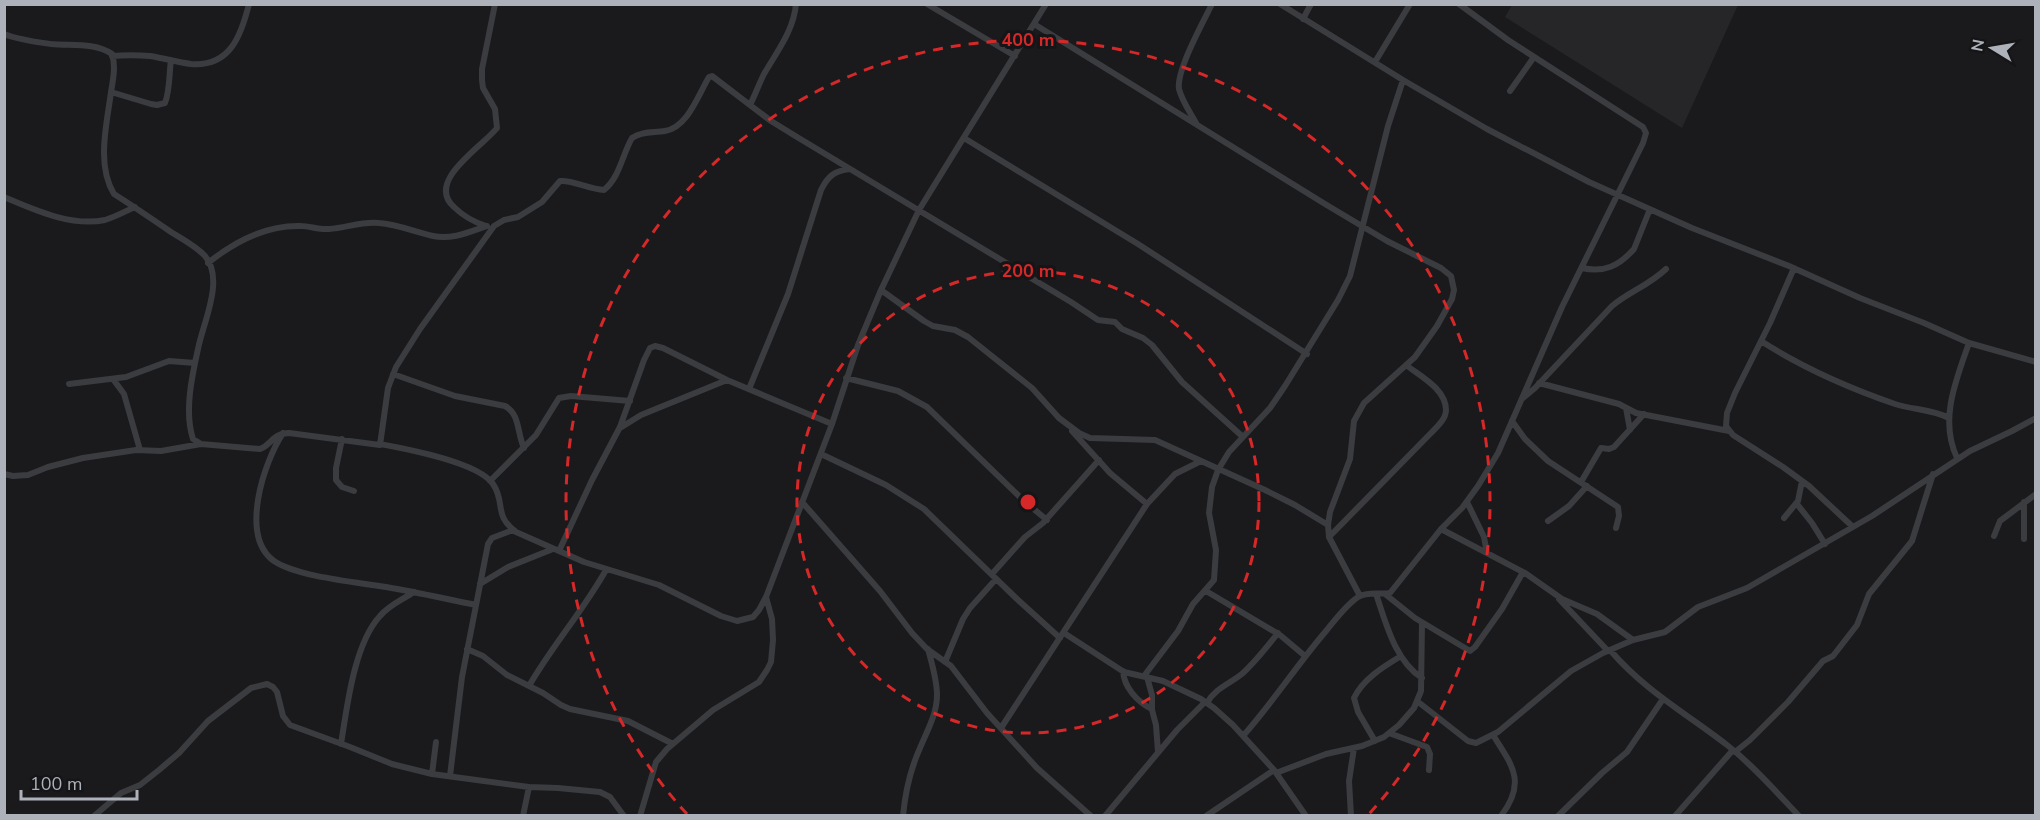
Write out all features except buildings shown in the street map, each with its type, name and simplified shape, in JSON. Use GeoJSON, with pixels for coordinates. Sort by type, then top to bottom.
{"type":"FeatureCollection","features":[{"type":"Feature","properties":{"kind":"street"},"geometry":{"type":"LineString","coordinates":[[4,34],[51,44],[99,48],[112,56],[151,56],[202,64],[212,63],[233,47],[249,4]]}},
{"type":"Feature","properties":{"kind":"street"},"geometry":{"type":"LineString","coordinates":[[489,227],[466,217],[448,201],[445,194],[446,185],[461,163],[497,128],[495,109],[483,88],[482,80],[482,69],[495,4]]}},
{"type":"Feature","properties":{"kind":"street"},"geometry":{"type":"LineString","coordinates":[[750,105],[786,37],[796,4]]}},
{"type":"Feature","properties":{"kind":"street"},"geometry":{"type":"LineString","coordinates":[[927,4],[1015,56]]}},
{"type":"Feature","properties":{"kind":"street"},"geometry":{"type":"LineString","coordinates":[[4,474],[28,475],[83,458],[140,450],[161,451],[201,444],[260,449],[265,447],[275,435],[283,433],[342,439],[375,446],[380,444],[449,460],[485,475],[494,485],[499,498],[501,517],[507,525],[556,550],[606,570],[659,585],[721,616],[736,621],[753,617],[766,597],[832,424],[846,378],[881,290],[919,210],[1046,4]]}},
{"type":"Feature","properties":{"kind":"street"},"geometry":{"type":"LineString","coordinates":[[1196,123],[1183,100],[1179,86],[1185,63],[1212,4]]}},
{"type":"Feature","properties":{"kind":"street"},"geometry":{"type":"LineString","coordinates":[[1280,4],[1487,129],[1616,194],[1860,298],[1924,322],[1969,343],[2036,362]]}},
{"type":"Feature","properties":{"kind":"street"},"geometry":{"type":"LineString","coordinates":[[1303,19],[1311,4]]}},
{"type":"Feature","properties":{"kind":"street"},"geometry":{"type":"LineString","coordinates":[[1375,62],[1410,4]]}},
{"type":"Feature","properties":{"kind":"street"},"geometry":{"type":"LineString","coordinates":[[1243,736],[1339,616],[1360,596],[1385,594],[1393,590],[1441,529],[1479,486],[1498,453],[1543,349],[1616,194],[1635,162],[1646,130],[1534,57],[1459,4]]}},
{"type":"Feature","properties":{"kind":"street"},"geometry":{"type":"LineString","coordinates":[[1034,24],[1325,204],[1387,241],[1441,268],[1451,276],[1452,299],[1437,326],[1406,365],[1364,402],[1354,421],[1350,459],[1330,512],[1328,525],[1329,537],[1360,596]]}},
{"type":"Feature","properties":{"kind":"street"},"geometry":{"type":"LineString","coordinates":[[112,56],[113,75],[105,142],[106,171],[114,194],[205,256],[213,280],[212,297],[195,363],[191,393],[189,429],[193,439],[201,444]]}},
{"type":"Feature","properties":{"kind":"street"},"geometry":{"type":"LineString","coordinates":[[1510,91],[1534,57]]}},
{"type":"Feature","properties":{"kind":"street"},"geometry":{"type":"LineString","coordinates":[[111,93],[156,105],[165,103],[171,60]]}},
{"type":"Feature","properties":{"kind":"street"},"geometry":{"type":"LineString","coordinates":[[208,262],[237,242],[289,227],[328,229],[380,223],[435,237],[450,237],[518,217],[542,202],[560,181],[569,181],[581,186],[604,190],[620,168],[632,138],[643,133],[675,128],[683,121],[710,76],[720,80],[771,121],[1098,320],[1110,320],[1122,329],[1143,338],[1152,345],[1182,382],[1243,437]]}},
{"type":"Feature","properties":{"kind":"street"},"geometry":{"type":"LineString","coordinates":[[1146,676],[1178,631],[1193,604],[1214,580],[1216,565],[1209,513],[1212,487],[1218,470],[1229,452],[1270,408],[1307,354],[1350,276],[1388,126],[1403,80]]}},
{"type":"Feature","properties":{"kind":"street"},"geometry":{"type":"LineString","coordinates":[[964,138],[1138,244],[1307,354]]}},
{"type":"Feature","properties":{"kind":"street"},"geometry":{"type":"LineString","coordinates":[[749,389],[788,294],[821,190],[828,177],[839,170],[851,169]]}},
{"type":"Feature","properties":{"kind":"street"},"geometry":{"type":"LineString","coordinates":[[4,197],[58,217],[75,220],[106,219],[135,207]]}},
{"type":"Feature","properties":{"kind":"street"},"geometry":{"type":"LineString","coordinates":[[1582,268],[1594,270],[1612,267],[1629,254],[1634,249],[1650,209]]}},
{"type":"Feature","properties":{"kind":"street"},"geometry":{"type":"LineString","coordinates":[[380,444],[384,408],[393,374],[420,329],[489,227]]}},
{"type":"Feature","properties":{"kind":"street"},"geometry":{"type":"LineString","coordinates":[[1794,268],[1735,393],[1727,413],[1726,426],[1733,435],[1802,481],[1853,527]]}},
{"type":"Feature","properties":{"kind":"street"},"geometry":{"type":"LineString","coordinates":[[1522,399],[1623,296],[1653,282],[1666,269]]}},
{"type":"Feature","properties":{"kind":"street"},"geometry":{"type":"LineString","coordinates":[[881,290],[933,326],[955,330],[968,337],[1032,388],[1110,474],[1147,504]]}},
{"type":"Feature","properties":{"kind":"street"},"geometry":{"type":"LineString","coordinates":[[1761,341],[1810,369],[1865,393],[1899,406],[1929,410],[1949,418]]}},
{"type":"Feature","properties":{"kind":"street"},"geometry":{"type":"LineString","coordinates":[[1957,458],[1949,436],[1950,402],[1969,343]]}},
{"type":"Feature","properties":{"kind":"street"},"geometry":{"type":"LineString","coordinates":[[480,584],[508,567],[556,550],[620,428],[650,348],[655,346],[663,348],[727,380],[832,424]]}},
{"type":"Feature","properties":{"kind":"street"},"geometry":{"type":"LineString","coordinates":[[69,384],[113,379],[169,361],[195,363]]}},
{"type":"Feature","properties":{"kind":"street"},"geometry":{"type":"LineString","coordinates":[[1329,537],[1431,433],[1446,411],[1439,392],[1406,365]]}},
{"type":"Feature","properties":{"kind":"street"},"geometry":{"type":"LineString","coordinates":[[393,374],[455,396],[505,406],[516,416],[519,436],[524,448]]}},
{"type":"Feature","properties":{"kind":"street"},"geometry":{"type":"LineString","coordinates":[[846,378],[898,391],[927,407],[1024,501],[1047,520]]}},
{"type":"Feature","properties":{"kind":"street"},"geometry":{"type":"LineString","coordinates":[[113,379],[124,394],[140,450]]}},
{"type":"Feature","properties":{"kind":"street"},"geometry":{"type":"LineString","coordinates":[[620,428],[651,410],[727,380]]}},
{"type":"Feature","properties":{"kind":"street"},"geometry":{"type":"LineString","coordinates":[[1539,383],[1644,414],[1730,431]]}},
{"type":"Feature","properties":{"kind":"street"},"geometry":{"type":"LineString","coordinates":[[490,481],[536,435],[559,398],[571,396],[630,401]]}},
{"type":"Feature","properties":{"kind":"street"},"geometry":{"type":"LineString","coordinates":[[1626,408],[1630,430]]}},
{"type":"Feature","properties":{"kind":"street"},"geometry":{"type":"LineString","coordinates":[[1581,482],[1601,448],[1614,447],[1644,414]]}},
{"type":"Feature","properties":{"kind":"street"},"geometry":{"type":"LineString","coordinates":[[1059,418],[1090,438],[1155,440],[1295,505],[1328,525]]}},
{"type":"Feature","properties":{"kind":"street"},"geometry":{"type":"LineString","coordinates":[[1416,702],[1468,741],[1476,743],[1493,735],[1571,671],[1633,639],[1665,632],[1698,607],[1747,588],[1853,527],[1970,450],[2036,418]]}},
{"type":"Feature","properties":{"kind":"street"},"geometry":{"type":"LineString","coordinates":[[1512,422],[1535,450],[1548,461],[1618,507],[1619,516],[1616,528]]}},
{"type":"Feature","properties":{"kind":"street"},"geometry":{"type":"LineString","coordinates":[[283,433],[277,442],[256,510],[256,527],[264,549],[273,560],[304,572],[476,605]]}},
{"type":"Feature","properties":{"kind":"street"},"geometry":{"type":"LineString","coordinates":[[342,439],[336,480],[342,488],[354,491]]}},
{"type":"Feature","properties":{"kind":"street"},"geometry":{"type":"LineString","coordinates":[[820,454],[886,484],[924,509],[994,577],[1062,635],[1123,671],[1163,681],[1206,703],[1233,725],[1275,772],[1306,816]]}},
{"type":"Feature","properties":{"kind":"street"},"geometry":{"type":"LineString","coordinates":[[945,662],[970,608],[1025,537],[1047,520],[1099,460]]}},
{"type":"Feature","properties":{"kind":"street"},"geometry":{"type":"LineString","coordinates":[[1001,728],[1147,504],[1175,474],[1201,461]]}},
{"type":"Feature","properties":{"kind":"street"},"geometry":{"type":"LineString","coordinates":[[1675,816],[1734,751],[1750,740],[1823,662],[1833,656],[1857,625],[1869,594],[1912,541],[1933,474]]}},
{"type":"Feature","properties":{"kind":"street"},"geometry":{"type":"LineString","coordinates":[[1785,518],[1797,504],[1802,481]]}},
{"type":"Feature","properties":{"kind":"street"},"geometry":{"type":"LineString","coordinates":[[1548,521],[1569,506],[1587,486]]}},
{"type":"Feature","properties":{"kind":"street"},"geometry":{"type":"LineString","coordinates":[[1994,536],[2000,521],[2036,494]]}},
{"type":"Feature","properties":{"kind":"street"},"geometry":{"type":"LineString","coordinates":[[802,502],[880,591],[912,633],[966,684],[1036,768],[1090,816]]}},
{"type":"Feature","properties":{"kind":"street"},"geometry":{"type":"LineString","coordinates":[[1467,502],[1484,537],[1487,553]]}},
{"type":"Feature","properties":{"kind":"street"},"geometry":{"type":"LineString","coordinates":[[2024,502],[2024,539]]}},
{"type":"Feature","properties":{"kind":"street"},"geometry":{"type":"LineString","coordinates":[[1797,504],[1812,523],[1824,544]]}},
{"type":"Feature","properties":{"kind":"street"},"geometry":{"type":"LineString","coordinates":[[1441,529],[1523,572],[1557,596],[1597,614],[1633,639]]}},
{"type":"Feature","properties":{"kind":"street"},"geometry":{"type":"LineString","coordinates":[[450,776],[453,738],[467,649],[488,544],[492,538],[513,530]]}},
{"type":"Feature","properties":{"kind":"street"},"geometry":{"type":"LineString","coordinates":[[529,686],[606,570]]}},
{"type":"Feature","properties":{"kind":"street"},"geometry":{"type":"LineString","coordinates":[[1385,594],[1422,623],[1472,650],[1502,609],[1523,572]]}},
{"type":"Feature","properties":{"kind":"street"},"geometry":{"type":"LineString","coordinates":[[1206,591],[1278,633],[1305,656]]}},
{"type":"Feature","properties":{"kind":"street"},"geometry":{"type":"LineString","coordinates":[[341,744],[359,654],[368,633],[390,606],[414,592]]}},
{"type":"Feature","properties":{"kind":"street"},"geometry":{"type":"LineString","coordinates":[[1376,594],[1401,656],[1411,671],[1422,678]]}},
{"type":"Feature","properties":{"kind":"street"},"geometry":{"type":"LineString","coordinates":[[1557,596],[1633,676],[1734,751],[1799,816]]}},
{"type":"Feature","properties":{"kind":"street"},"geometry":{"type":"LineString","coordinates":[[640,816],[657,762],[673,744],[713,710],[759,682],[767,670],[771,663],[773,640],[772,619],[766,597]]}},
{"type":"Feature","properties":{"kind":"street"},"geometry":{"type":"LineString","coordinates":[[1206,816],[1275,772],[1326,754],[1375,741],[1399,725],[1414,708],[1421,691],[1422,623]]}},
{"type":"Feature","properties":{"kind":"street"},"geometry":{"type":"LineString","coordinates":[[1105,816],[1177,730],[1206,703],[1214,692],[1235,679],[1252,664],[1278,633]]}},
{"type":"Feature","properties":{"kind":"street"},"geometry":{"type":"LineString","coordinates":[[467,649],[483,656],[507,675],[570,709],[628,721],[673,744]]}},
{"type":"Feature","properties":{"kind":"street"},"geometry":{"type":"LineString","coordinates":[[903,816],[914,764],[931,726],[937,696],[933,666],[927,649]]}},
{"type":"Feature","properties":{"kind":"street"},"geometry":{"type":"LineString","coordinates":[[1375,741],[1358,712],[1354,699],[1359,688],[1401,656]]}},
{"type":"Feature","properties":{"kind":"street"},"geometry":{"type":"LineString","coordinates":[[1123,671],[1131,692],[1152,710]]}},
{"type":"Feature","properties":{"kind":"street"},"geometry":{"type":"LineString","coordinates":[[1146,676],[1152,695],[1158,753]]}},
{"type":"Feature","properties":{"kind":"street"},"geometry":{"type":"LineString","coordinates":[[94,816],[121,793],[140,784],[159,770],[179,753],[208,721],[251,687],[267,684],[277,692],[285,721],[290,725],[392,764],[432,774],[529,787],[600,792],[610,796],[624,816]]}},
{"type":"Feature","properties":{"kind":"street"},"geometry":{"type":"LineString","coordinates":[[1558,816],[1627,752],[1663,699]]}},
{"type":"Feature","properties":{"kind":"street"},"geometry":{"type":"LineString","coordinates":[[1389,733],[1427,747],[1431,754],[1429,770]]}},
{"type":"Feature","properties":{"kind":"street"},"geometry":{"type":"LineString","coordinates":[[1493,735],[1511,762],[1516,784],[1513,798],[1501,816]]}},
{"type":"Feature","properties":{"kind":"street"},"geometry":{"type":"LineString","coordinates":[[432,774],[436,742]]}},
{"type":"Feature","properties":{"kind":"street"},"geometry":{"type":"LineString","coordinates":[[1351,816],[1349,781],[1354,748]]}},
{"type":"Feature","properties":{"kind":"street"},"geometry":{"type":"LineString","coordinates":[[523,816],[529,787]]}},
{"type":"Feature","properties":{"kind":"shaded area"},"geometry":{"type":"Polygon","coordinates":[[[1512,5],[1738,5],[1682,128],[1505,17],[1512,5]]]}}]}
